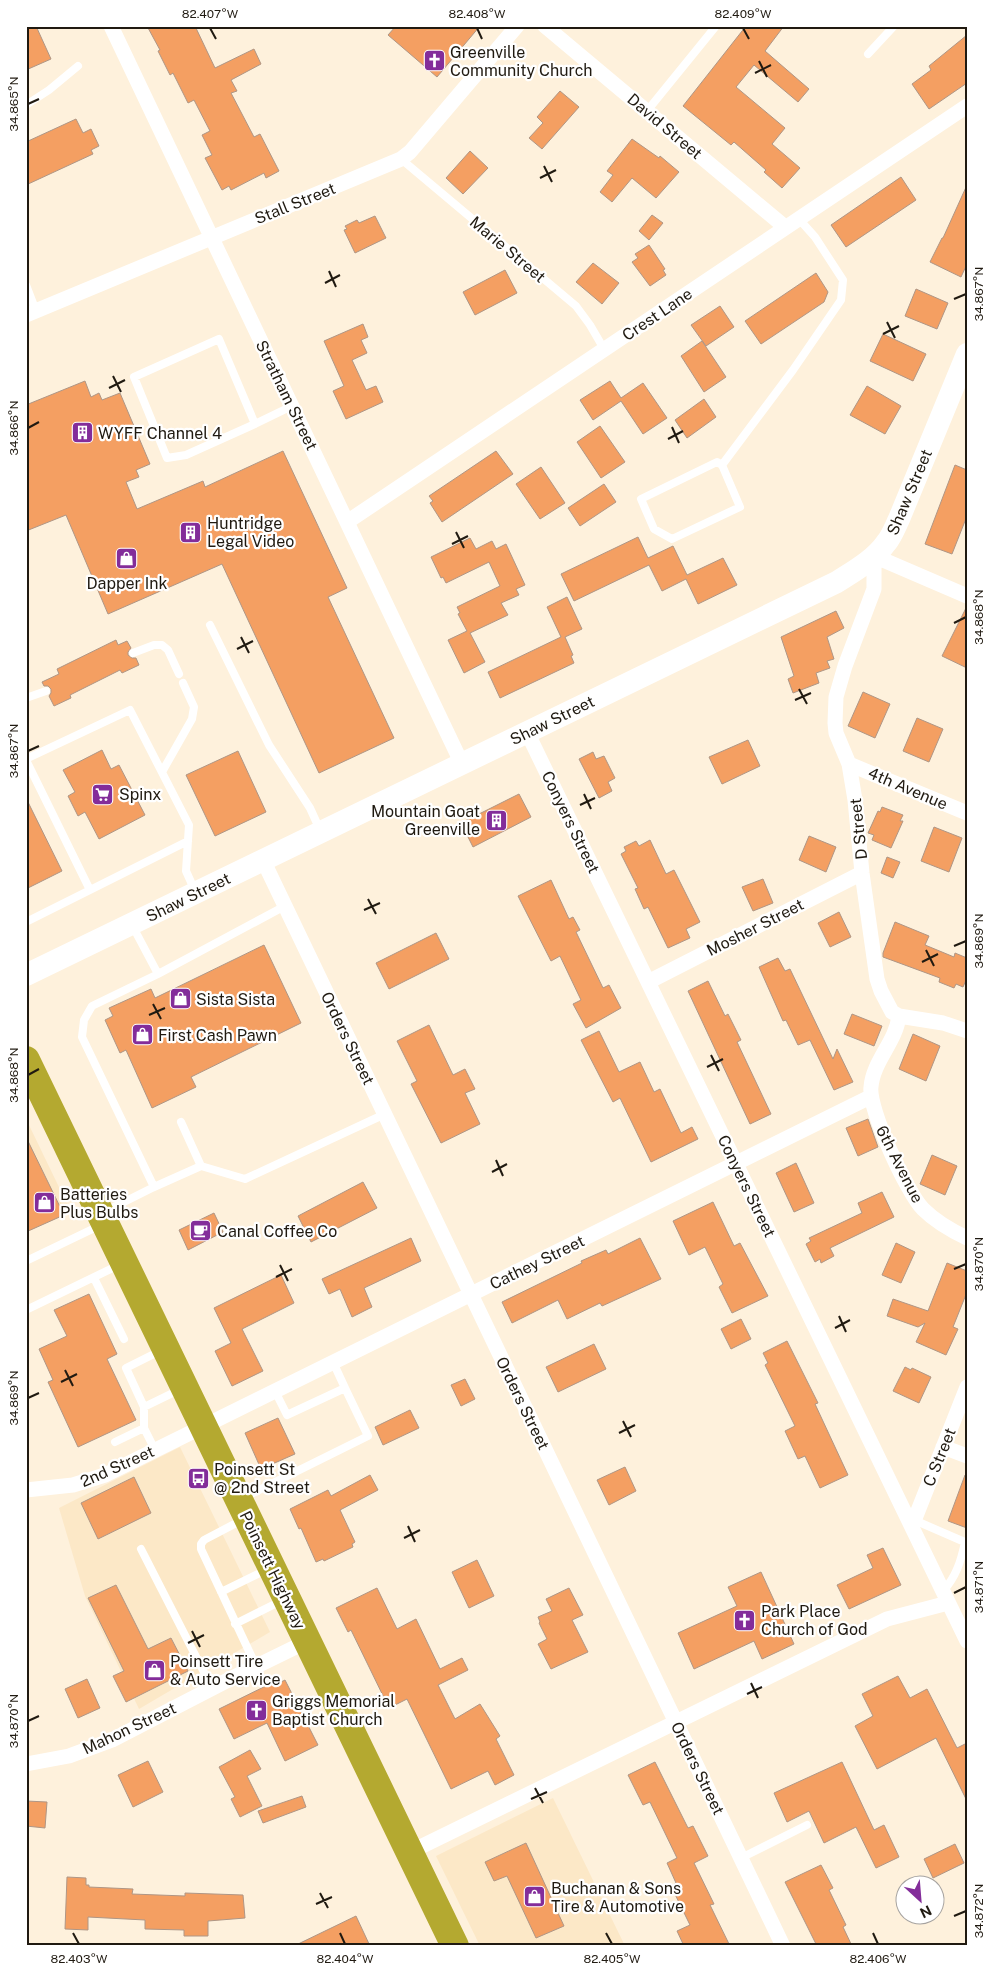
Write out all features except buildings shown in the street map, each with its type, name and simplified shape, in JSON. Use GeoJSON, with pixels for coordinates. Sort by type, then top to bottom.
{"type":"FeatureCollection","features":[{"type":"Feature","properties":{"kind":"highway","name":"Poinsett Highway"},"geometry":{"type":"LineString","coordinates":[[26,1060],[455,1946]]}},
{"type":"Feature","properties":{"kind":"street","name":"Stratham Street"},"geometry":{"type":"LineString","coordinates":[[111,26],[462,764]]}},
{"type":"Feature","properties":{"kind":"street","name":"Stall Street"},"geometry":{"type":"LineString","coordinates":[[31,313],[401,159],[410,152],[517,26]]}},
{"type":"Feature","properties":{"kind":"street","name":"David Street"},"geometry":{"type":"LineString","coordinates":[[545,26],[647,111],[792,223]]}},
{"type":"Feature","properties":{"kind":"street","name":"Crest Lane"},"geometry":{"type":"LineString","coordinates":[[347,522],[967,106]]}},
{"type":"Feature","properties":{"kind":"street","name":"Shaw Street"},"geometry":{"type":"LineString","coordinates":[[26,975],[837,582],[874,556],[887,543],[962,378],[967,354]]}},
{"type":"Feature","properties":{"kind":"street"},"geometry":{"type":"LineString","coordinates":[[874,556],[967,596]]}},
{"type":"Feature","properties":{"kind":"street","name":"D Street"},"geometry":{"type":"LineString","coordinates":[[874,556],[874,590],[851,647],[836,697],[835,723],[836,733],[849,764],[855,800],[862,873],[877,979],[892,1012],[899,1016]]}},
{"type":"Feature","properties":{"kind":"street","name":"Conyers Street"},"geometry":{"type":"LineString","coordinates":[[527,732],[736,1164],[913,1523],[946,1597],[963,1626],[967,1641]]}},
{"type":"Feature","properties":{"kind":"street","name":"4th Avenue"},"geometry":{"type":"LineString","coordinates":[[849,764],[967,813]]}},
{"type":"Feature","properties":{"kind":"street","name":"Orders Street"},"geometry":{"type":"LineString","coordinates":[[263,860],[783,1946]]}},
{"type":"Feature","properties":{"kind":"street","name":"Mosher Street"},"geometry":{"type":"LineString","coordinates":[[648,982],[862,873]]}},
{"type":"Feature","properties":{"kind":"street"},"geometry":{"type":"LineString","coordinates":[[870,1097],[873,1076],[898,1028],[899,1016],[943,1022],[967,1031]]}},
{"type":"Feature","properties":{"kind":"street","name":"Cathey Street"},"geometry":{"type":"LineString","coordinates":[[204,1426],[870,1097]]}},
{"type":"Feature","properties":{"kind":"street","name":"6th Avenue"},"geometry":{"type":"LineString","coordinates":[[870,1097],[880,1127],[908,1186],[921,1207],[936,1222],[967,1238]]}},
{"type":"Feature","properties":{"kind":"street","name":"C Street"},"geometry":{"type":"LineString","coordinates":[[913,1523],[967,1387]]}},
{"type":"Feature","properties":{"kind":"street","name":"2nd Street"},"geometry":{"type":"LineString","coordinates":[[26,1490],[73,1485],[93,1479],[204,1426]]}},
{"type":"Feature","properties":{"kind":"street"},"geometry":{"type":"LineString","coordinates":[[943,1447],[967,1456]]}},
{"type":"Feature","properties":{"kind":"street"},"geometry":{"type":"LineString","coordinates":[[410,1852],[888,1619],[946,1597]]}},
{"type":"Feature","properties":{"kind":"street","name":"Mahon Street"},"geometry":{"type":"LineString","coordinates":[[26,1764],[69,1756],[112,1740],[308,1641]]}},
{"type":"Feature","properties":{"kind":"lane"},"geometry":{"type":"LineString","coordinates":[[647,111],[716,26]]}},
{"type":"Feature","properties":{"kind":"lane"},"geometry":{"type":"LineString","coordinates":[[868,54],[894,26]]}},
{"type":"Feature","properties":{"kind":"lane"},"geometry":{"type":"LineString","coordinates":[[26,105],[78,66]]}},
{"type":"Feature","properties":{"kind":"lane","name":"Marie Street"},"geometry":{"type":"LineString","coordinates":[[401,159],[576,306],[604,349]]}},
{"type":"Feature","properties":{"kind":"lane"},"geometry":{"type":"LineString","coordinates":[[722,465],[793,370],[841,300],[843,280],[815,237],[792,223]]}},
{"type":"Feature","properties":{"kind":"lane"},"geometry":{"type":"LineString","coordinates":[[26,286],[31,313]]}},
{"type":"Feature","properties":{"kind":"lane"},"geometry":{"type":"LineString","coordinates":[[256,424],[219,339],[134,378],[166,458],[186,455],[256,424],[292,406]]}},
{"type":"Feature","properties":{"kind":"lane"},"geometry":{"type":"LineString","coordinates":[[717,462],[722,465],[740,506],[672,539],[654,528],[642,499],[717,462]]}},
{"type":"Feature","properties":{"kind":"lane"},"geometry":{"type":"LineString","coordinates":[[210,624],[269,745],[310,808],[321,832]]}},
{"type":"Feature","properties":{"kind":"lane"},"geometry":{"type":"LineString","coordinates":[[133,653],[154,645],[162,645],[168,650],[179,674]]}},
{"type":"Feature","properties":{"kind":"lane"},"geometry":{"type":"LineString","coordinates":[[162,772],[192,719],[194,707],[183,683]]}},
{"type":"Feature","properties":{"kind":"lane"},"geometry":{"type":"LineString","coordinates":[[26,698],[46,691]]}},
{"type":"Feature","properties":{"kind":"lane"},"geometry":{"type":"LineString","coordinates":[[90,890],[26,760],[130,710],[189,825],[186,870],[196,893]]}},
{"type":"Feature","properties":{"kind":"lane"},"geometry":{"type":"LineString","coordinates":[[26,922],[188,842]]}},
{"type":"Feature","properties":{"kind":"lane"},"geometry":{"type":"LineString","coordinates":[[154,1187],[82,1037],[84,1020],[92,1006],[158,974],[285,906]]}},
{"type":"Feature","properties":{"kind":"lane"},"geometry":{"type":"LineString","coordinates":[[132,924],[158,974]]}},
{"type":"Feature","properties":{"kind":"lane"},"geometry":{"type":"LineString","coordinates":[[26,1261],[154,1187],[201,1166],[245,1179],[384,1114]]}},
{"type":"Feature","properties":{"kind":"lane"},"geometry":{"type":"LineString","coordinates":[[181,1122],[201,1166]]}},
{"type":"Feature","properties":{"kind":"lane"},"geometry":{"type":"LineString","coordinates":[[26,1310],[125,1263]]}},
{"type":"Feature","properties":{"kind":"lane"},"geometry":{"type":"LineString","coordinates":[[94,1278],[124,1339]]}},
{"type":"Feature","properties":{"kind":"lane"},"geometry":{"type":"LineString","coordinates":[[155,1450],[144,1428],[144,1407],[126,1368],[166,1348]]}},
{"type":"Feature","properties":{"kind":"lane"},"geometry":{"type":"LineString","coordinates":[[256,1666],[200,1549],[200,1544],[243,1508],[368,1436],[333,1362]]}},
{"type":"Feature","properties":{"kind":"lane"},"geometry":{"type":"LineString","coordinates":[[144,1407],[185,1387]]}},
{"type":"Feature","properties":{"kind":"lane"},"geometry":{"type":"LineString","coordinates":[[275,1391],[287,1415],[345,1388]]}},
{"type":"Feature","properties":{"kind":"lane"},"geometry":{"type":"LineString","coordinates":[[114,1442],[144,1428]]}},
{"type":"Feature","properties":{"kind":"lane"},"geometry":{"type":"LineString","coordinates":[[913,1523],[966,1542],[962,1559],[946,1597]]}},
{"type":"Feature","properties":{"kind":"lane"},"geometry":{"type":"LineString","coordinates":[[140,1549],[212,1688]]}},
{"type":"Feature","properties":{"kind":"lane"},"geometry":{"type":"LineString","coordinates":[[221,1592],[272,1566]]}},
{"type":"Feature","properties":{"kind":"lane"},"geometry":{"type":"LineString","coordinates":[[235,1624],[287,1598]]}},
{"type":"Feature","properties":{"kind":"lane"},"geometry":{"type":"LineString","coordinates":[[741,1858],[807,1825]]}},
{"type":"Feature","properties":{"kind":"shaded area"},"geometry":{"type":"Polygon","coordinates":[[[28,1123],[71,1212],[26,1232],[26,1124],[28,1123]]]}},
{"type":"Feature","properties":{"kind":"shaded area"},"geometry":{"type":"Polygon","coordinates":[[[180,1447],[270,1632],[139,1709],[85,1596],[59,1508],[180,1447]]]}},
{"type":"Feature","properties":{"kind":"shaded area"},"geometry":{"type":"Polygon","coordinates":[[[553,1798],[625,1946],[480,1946],[436,1856],[553,1798]]]}},
{"type":"Feature","properties":{"kind":"place","name":"Greenville Community Church"},"geometry":{"type":"Point","coordinates":[434,61]}},
{"type":"Feature","properties":{"kind":"place","name":"WYFF Channel 4"},"geometry":{"type":"Point","coordinates":[82,433]}},
{"type":"Feature","properties":{"kind":"place","name":"Huntridge Legal Video"},"geometry":{"type":"Point","coordinates":[191,532]}},
{"type":"Feature","properties":{"kind":"place","name":"Dapper Ink"},"geometry":{"type":"Point","coordinates":[127,559]}},
{"type":"Feature","properties":{"kind":"place","name":"Spinx"},"geometry":{"type":"Point","coordinates":[103,794]}},
{"type":"Feature","properties":{"kind":"place","name":"Mountain Goat Greenville"},"geometry":{"type":"Point","coordinates":[496,820]}},
{"type":"Feature","properties":{"kind":"place","name":"Sista Sista"},"geometry":{"type":"Point","coordinates":[180,999]}},
{"type":"Feature","properties":{"kind":"place","name":"First Cash Pawn"},"geometry":{"type":"Point","coordinates":[142,1035]}},
{"type":"Feature","properties":{"kind":"place","name":"Batteries Plus Bulbs"},"geometry":{"type":"Point","coordinates":[44,1203]}},
{"type":"Feature","properties":{"kind":"place","name":"Canal Coffee Co"},"geometry":{"type":"Point","coordinates":[201,1231]}},
{"type":"Feature","properties":{"kind":"place","name":"Poinsett St @ 2nd Street"},"geometry":{"type":"Point","coordinates":[198,1478]}},
{"type":"Feature","properties":{"kind":"place","name":"Park Place Church of God"},"geometry":{"type":"Point","coordinates":[745,1620]}},
{"type":"Feature","properties":{"kind":"place","name":"Poinsett Tire & Auto Service"},"geometry":{"type":"Point","coordinates":[154,1670]}},
{"type":"Feature","properties":{"kind":"place","name":"Griggs Memorial Baptist Church"},"geometry":{"type":"Point","coordinates":[256,1710]}},
{"type":"Feature","properties":{"kind":"place","name":"Buchanan & Sons Tire & Automotive"},"geometry":{"type":"Point","coordinates":[535,1897]}}]}
